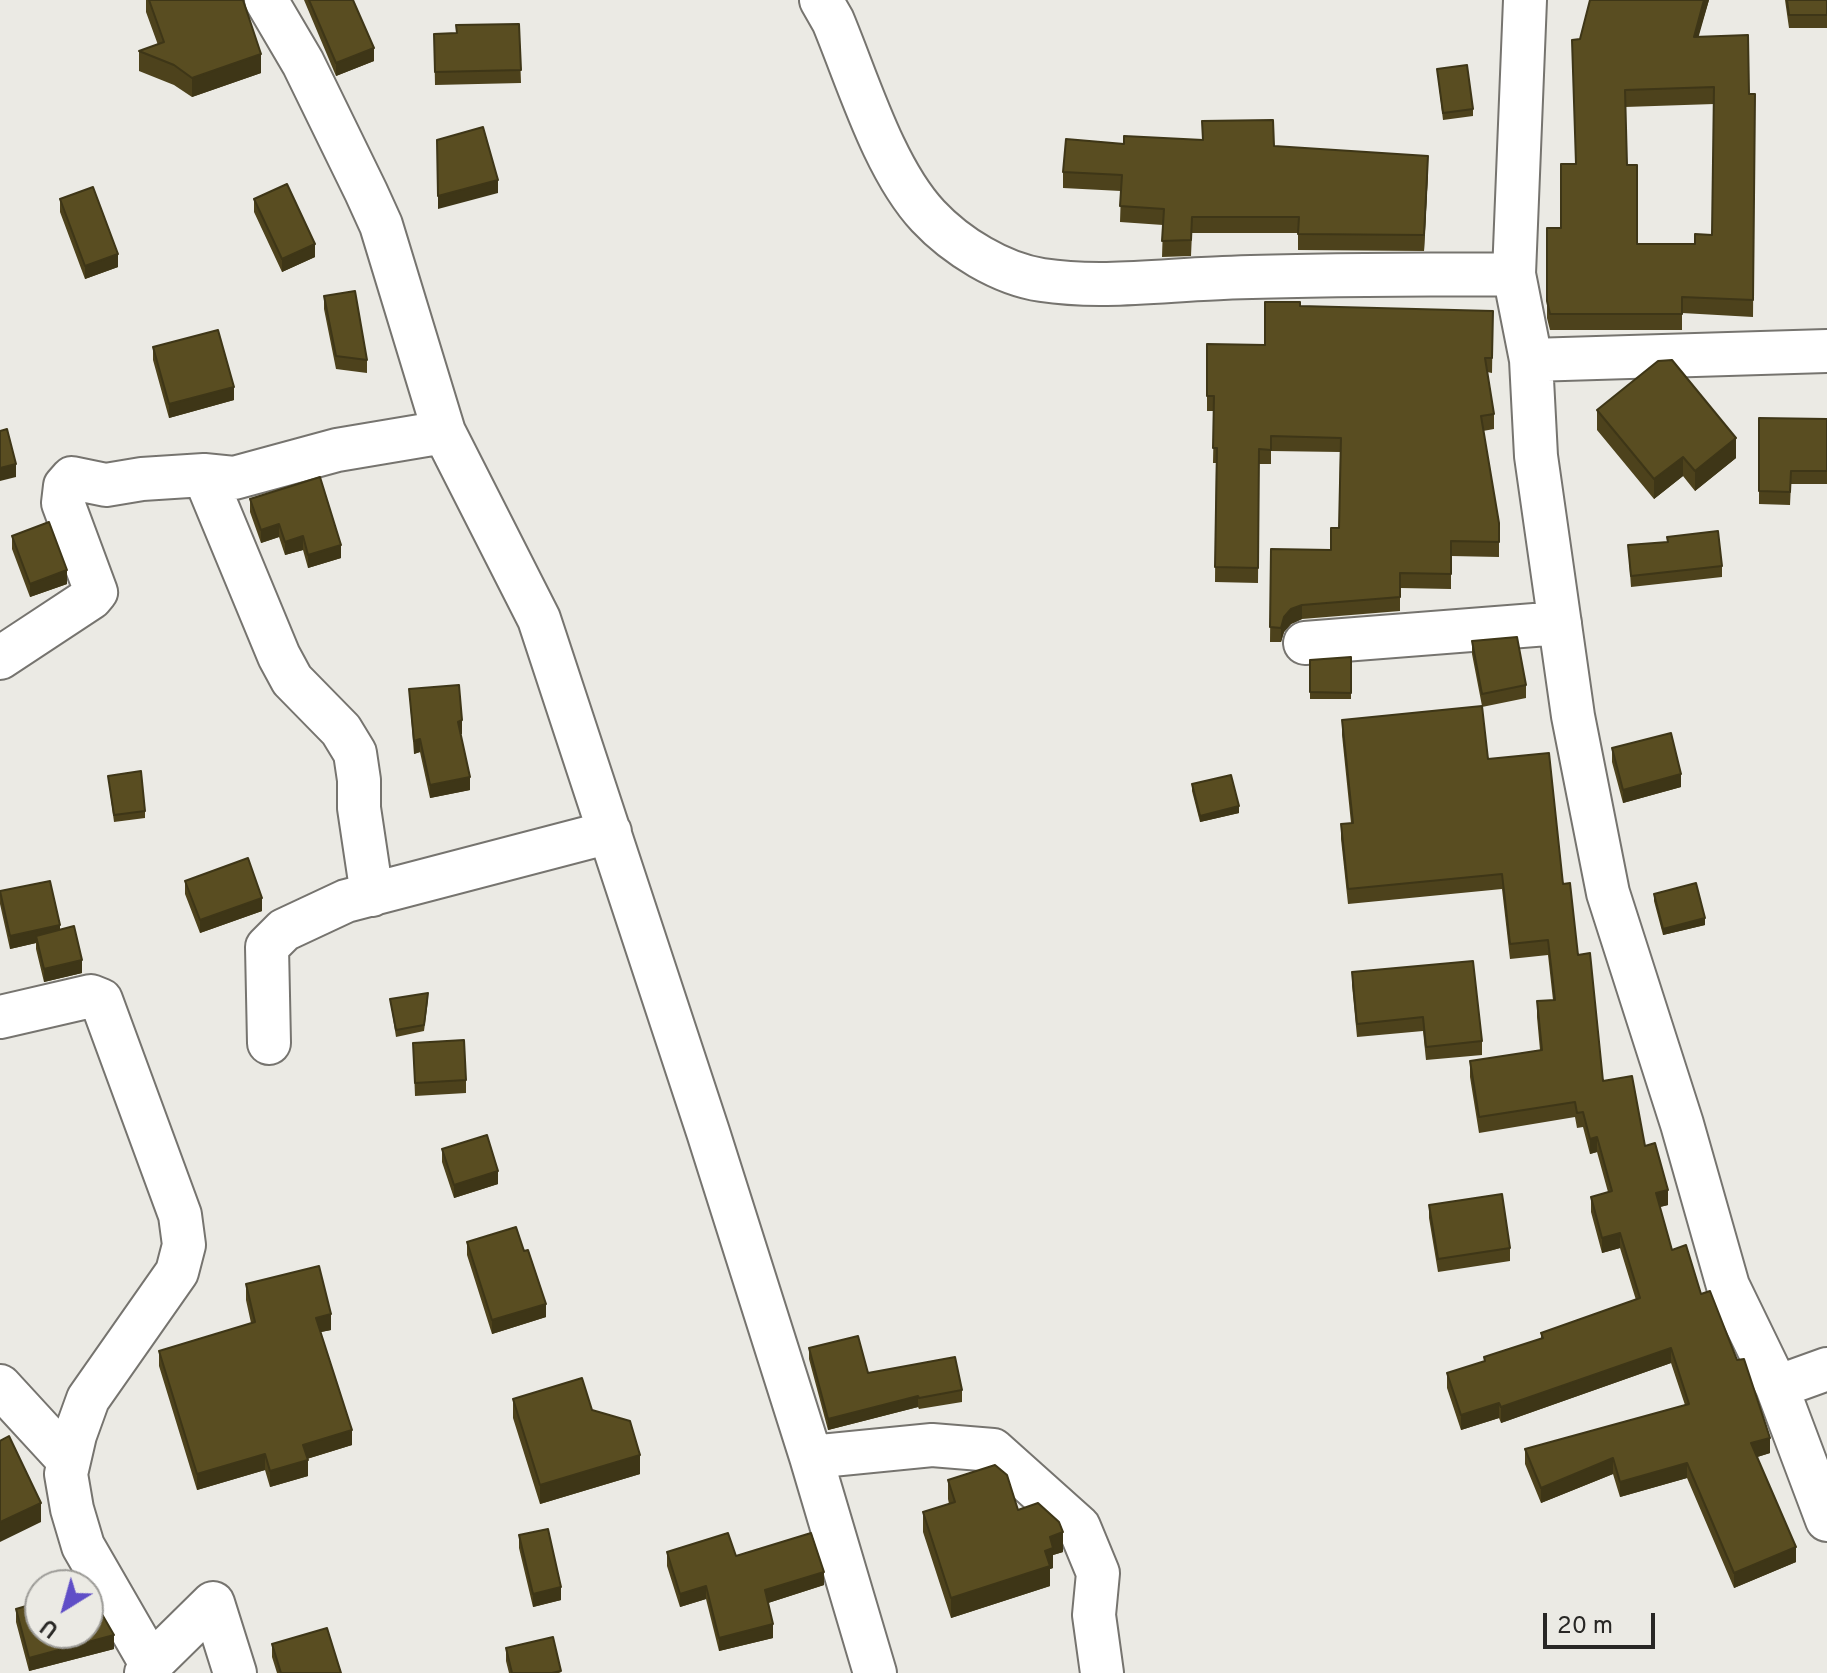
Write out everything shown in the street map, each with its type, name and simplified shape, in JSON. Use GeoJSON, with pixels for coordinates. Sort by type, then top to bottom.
{"type":"FeatureCollection","features":[{"type":"Feature","properties":{"kind":"street"},"geometry":{"type":"LineString","coordinates":[[266,0],[339,133],[381,225],[444,432],[539,619],[811,1457],[875,1673]]}},
{"type":"Feature","properties":{"kind":"street"},"geometry":{"type":"LineString","coordinates":[[821,0],[833,21],[895,171],[927,215],[962,248],[996,265],[1040,280],[1124,283],[1225,278],[1514,274]]}},
{"type":"Feature","properties":{"kind":"street"},"geometry":{"type":"LineString","coordinates":[[1525,0],[1514,274],[1531,360],[1536,456],[1573,716],[1608,893],[1682,1124],[1728,1286],[1777,1387],[1827,1520]]}},
{"type":"Feature","properties":{"kind":"street"},"geometry":{"type":"LineString","coordinates":[[1531,360],[1827,351]]}},
{"type":"Feature","properties":{"kind":"street"},"geometry":{"type":"LineString","coordinates":[[0,658],[96,592],[63,503],[65,486],[72,478],[106,485],[204,475],[234,478],[337,450],[444,432]]}},
{"type":"Feature","properties":{"kind":"street"},"geometry":{"type":"LineString","coordinates":[[204,475],[279,656],[292,680],[341,730],[355,753],[364,851],[372,895]]}},
{"type":"Feature","properties":{"kind":"street"},"geometry":{"type":"LineString","coordinates":[[1305,643],[1560,623]]}},
{"type":"Feature","properties":{"kind":"street"},"geometry":{"type":"LineString","coordinates":[[269,1043],[267,947],[284,930],[346,901],[610,832]]}},
{"type":"Feature","properties":{"kind":"street"},"geometry":{"type":"LineString","coordinates":[[1,1013],[91,996],[101,1000],[180,1215],[184,1245],[177,1272],[88,1399],[66,1474],[83,1546],[148,1669],[213,1603],[235,1673]]}},
{"type":"Feature","properties":{"kind":"street"},"geometry":{"type":"LineString","coordinates":[[1777,1387],[1827,1369]]}},
{"type":"Feature","properties":{"kind":"street"},"geometry":{"type":"LineString","coordinates":[[0,1386],[69,1461]]}},
{"type":"Feature","properties":{"kind":"street"},"geometry":{"type":"LineString","coordinates":[[811,1457],[932,1445],[993,1450],[1079,1527],[1098,1573],[1094,1615],[1102,1673]]}},
{"type":"Feature","properties":{"kind":"building"},"geometry":{"type":"Polygon","coordinates":[[[149,0],[243,0],[261,54],[192,78],[174,65],[139,51],[164,42],[149,0]]]}},
{"type":"Feature","properties":{"kind":"building"},"geometry":{"type":"Polygon","coordinates":[[[309,0],[353,0],[374,48],[336,63],[309,0]]]}},
{"type":"Feature","properties":{"kind":"building"},"geometry":{"type":"Polygon","coordinates":[[[1590,0],[1704,0],[1694,37],[1748,35],[1749,94],[1755,94],[1753,300],[1682,297],[1682,314],[1550,314],[1547,301],[1547,228],[1561,228],[1561,164],[1576,164],[1572,40],[1580,39],[1590,0]],[[1714,87],[1625,90],[1627,165],[1637,165],[1637,244],[1695,244],[1695,234],[1712,235],[1714,87]]]}},
{"type":"Feature","properties":{"kind":"building"},"geometry":{"type":"Polygon","coordinates":[[[1787,0],[1827,0],[1827,15],[1789,15],[1787,0]]]}},
{"type":"Feature","properties":{"kind":"building"},"geometry":{"type":"Polygon","coordinates":[[[519,24],[521,70],[435,72],[434,34],[457,33],[456,25],[519,24]]]}},
{"type":"Feature","properties":{"kind":"building"},"geometry":{"type":"Polygon","coordinates":[[[1467,65],[1473,109],[1443,113],[1437,69],[1467,65]]]}},
{"type":"Feature","properties":{"kind":"building"},"geometry":{"type":"Polygon","coordinates":[[[1273,120],[1274,146],[1428,156],[1424,235],[1298,234],[1299,217],[1192,217],[1191,240],[1162,241],[1164,209],[1120,206],[1122,175],[1063,172],[1066,139],[1124,144],[1124,136],[1203,140],[1202,121],[1273,120]]]}},
{"type":"Feature","properties":{"kind":"building"},"geometry":{"type":"Polygon","coordinates":[[[483,127],[498,180],[438,196],[437,140],[483,127]]]}},
{"type":"Feature","properties":{"kind":"building"},"geometry":{"type":"Polygon","coordinates":[[[287,184],[315,244],[282,259],[254,199],[287,184]]]}},
{"type":"Feature","properties":{"kind":"building"},"geometry":{"type":"Polygon","coordinates":[[[93,187],[118,254],[85,266],[60,199],[93,187]]]}},
{"type":"Feature","properties":{"kind":"building"},"geometry":{"type":"Polygon","coordinates":[[[355,291],[367,360],[336,356],[324,296],[355,291]]]}},
{"type":"Feature","properties":{"kind":"building"},"geometry":{"type":"Polygon","coordinates":[[[1265,302],[1300,302],[1300,306],[1493,311],[1492,358],[1485,358],[1494,414],[1481,416],[1499,523],[1499,542],[1451,541],[1451,574],[1400,573],[1400,597],[1302,605],[1291,609],[1284,617],[1281,628],[1270,627],[1271,549],[1331,550],[1331,528],[1339,528],[1341,438],[1271,436],[1271,450],[1259,449],[1258,568],[1215,567],[1217,448],[1213,448],[1214,396],[1207,396],[1207,344],[1265,345],[1265,302]]]}},
{"type":"Feature","properties":{"kind":"building"},"geometry":{"type":"Polygon","coordinates":[[[218,330],[234,387],[169,404],[153,347],[218,330]]]}},
{"type":"Feature","properties":{"kind":"building"},"geometry":{"type":"Polygon","coordinates":[[[1672,360],[1736,438],[1695,471],[1683,457],[1654,479],[1597,410],[1658,361],[1672,360]]]}},
{"type":"Feature","properties":{"kind":"building"},"geometry":{"type":"Polygon","coordinates":[[[1759,418],[1827,419],[1827,471],[1791,471],[1790,492],[1759,491],[1759,418]]]}},
{"type":"Feature","properties":{"kind":"building"},"geometry":{"type":"Polygon","coordinates":[[[7,429],[16,464],[0,468],[0,431],[7,429]]]}},
{"type":"Feature","properties":{"kind":"building"},"geometry":{"type":"Polygon","coordinates":[[[320,477],[341,545],[308,555],[303,536],[285,542],[279,524],[261,530],[250,499],[320,477]]]}},
{"type":"Feature","properties":{"kind":"building"},"geometry":{"type":"Polygon","coordinates":[[[49,522],[67,570],[30,584],[12,536],[49,522]]]}},
{"type":"Feature","properties":{"kind":"building"},"geometry":{"type":"Polygon","coordinates":[[[1718,531],[1722,566],[1631,576],[1628,545],[1668,542],[1667,537],[1718,531]]]}},
{"type":"Feature","properties":{"kind":"building"},"geometry":{"type":"Polygon","coordinates":[[[1517,637],[1526,685],[1482,694],[1472,641],[1517,637]]]}},
{"type":"Feature","properties":{"kind":"building"},"geometry":{"type":"Polygon","coordinates":[[[1351,657],[1351,693],[1310,692],[1310,660],[1351,657]]]}},
{"type":"Feature","properties":{"kind":"building"},"geometry":{"type":"Polygon","coordinates":[[[459,685],[462,720],[458,722],[470,777],[430,785],[420,739],[414,741],[409,689],[459,685]]]}},
{"type":"Feature","properties":{"kind":"building"},"geometry":{"type":"Polygon","coordinates":[[[1482,706],[1488,759],[1549,753],[1563,884],[1570,883],[1578,955],[1590,953],[1603,1081],[1632,1076],[1645,1146],[1655,1143],[1668,1190],[1656,1193],[1672,1250],[1686,1245],[1701,1294],[1710,1291],[1737,1360],[1744,1359],[1770,1438],[1751,1443],[1796,1547],[1734,1573],[1687,1463],[1620,1482],[1613,1458],[1541,1488],[1525,1449],[1689,1404],[1671,1348],[1501,1407],[1499,1403],[1461,1415],[1447,1373],[1543,1338],[1541,1333],[1640,1298],[1620,1233],[1602,1238],[1591,1197],[1612,1191],[1597,1137],[1590,1139],[1583,1112],[1577,1113],[1575,1102],[1479,1117],[1470,1061],[1542,1050],[1537,1001],[1555,1000],[1548,940],[1510,944],[1502,874],[1348,889],[1341,824],[1353,823],[1342,720],[1482,706]]]}},
{"type":"Feature","properties":{"kind":"building"},"geometry":{"type":"Polygon","coordinates":[[[1671,733],[1681,774],[1623,790],[1612,748],[1671,733]]]}},
{"type":"Feature","properties":{"kind":"building"},"geometry":{"type":"Polygon","coordinates":[[[141,771],[145,811],[114,815],[108,776],[141,771]]]}},
{"type":"Feature","properties":{"kind":"building"},"geometry":{"type":"Polygon","coordinates":[[[1231,775],[1239,806],[1200,816],[1192,784],[1231,775]]]}},
{"type":"Feature","properties":{"kind":"building"},"geometry":{"type":"Polygon","coordinates":[[[248,858],[262,898],[200,920],[185,881],[248,858]]]}},
{"type":"Feature","properties":{"kind":"building"},"geometry":{"type":"Polygon","coordinates":[[[50,881],[60,925],[10,936],[0,891],[50,881]]]}},
{"type":"Feature","properties":{"kind":"building"},"geometry":{"type":"Polygon","coordinates":[[[1696,883],[1705,918],[1663,929],[1654,894],[1696,883]]]}},
{"type":"Feature","properties":{"kind":"building"},"geometry":{"type":"Polygon","coordinates":[[[74,926],[82,960],[44,969],[36,936],[74,926]]]}},
{"type":"Feature","properties":{"kind":"building"},"geometry":{"type":"Polygon","coordinates":[[[1473,961],[1482,1041],[1426,1047],[1423,1017],[1357,1024],[1352,972],[1473,961]]]}},
{"type":"Feature","properties":{"kind":"building"},"geometry":{"type":"Polygon","coordinates":[[[428,993],[424,1025],[396,1030],[390,999],[428,993]]]}},
{"type":"Feature","properties":{"kind":"building"},"geometry":{"type":"Polygon","coordinates":[[[464,1040],[466,1080],[415,1083],[413,1043],[464,1040]]]}},
{"type":"Feature","properties":{"kind":"building"},"geometry":{"type":"Polygon","coordinates":[[[487,1135],[498,1171],[454,1185],[442,1149],[487,1135]]]}},
{"type":"Feature","properties":{"kind":"building"},"geometry":{"type":"Polygon","coordinates":[[[1502,1194],[1510,1248],[1438,1259],[1429,1205],[1502,1194]]]}},
{"type":"Feature","properties":{"kind":"building"},"geometry":{"type":"Polygon","coordinates":[[[516,1227],[524,1251],[528,1250],[546,1304],[492,1320],[467,1242],[516,1227]]]}},
{"type":"Feature","properties":{"kind":"building"},"geometry":{"type":"Polygon","coordinates":[[[319,1266],[331,1314],[316,1318],[352,1430],[303,1445],[308,1460],[270,1471],[265,1454],[197,1474],[159,1351],[255,1322],[246,1284],[319,1266]]]}},
{"type":"Feature","properties":{"kind":"building"},"geometry":{"type":"Polygon","coordinates":[[[858,1336],[868,1373],[955,1357],[962,1390],[918,1396],[828,1419],[809,1348],[858,1336]]]}},
{"type":"Feature","properties":{"kind":"building"},"geometry":{"type":"Polygon","coordinates":[[[582,1378],[592,1410],[630,1421],[640,1455],[540,1485],[513,1399],[582,1378]]]}},
{"type":"Feature","properties":{"kind":"building"},"geometry":{"type":"Polygon","coordinates":[[[9,1436],[41,1503],[0,1522],[0,1441],[9,1436]]]}},
{"type":"Feature","properties":{"kind":"building"},"geometry":{"type":"Polygon","coordinates":[[[995,1465],[1007,1475],[1018,1510],[1038,1503],[1059,1522],[1063,1532],[1050,1537],[1053,1548],[1045,1551],[1050,1566],[951,1598],[923,1512],[955,1502],[948,1480],[995,1465]]]}},
{"type":"Feature","properties":{"kind":"building"},"geometry":{"type":"Polygon","coordinates":[[[548,1529],[561,1587],[533,1594],[519,1535],[548,1529]]]}},
{"type":"Feature","properties":{"kind":"building"},"geometry":{"type":"Polygon","coordinates":[[[728,1533],[736,1556],[811,1533],[824,1572],[765,1590],[773,1624],[719,1638],[706,1586],[680,1594],[667,1552],[728,1533]]]}},
{"type":"Feature","properties":{"kind":"building"},"geometry":{"type":"Polygon","coordinates":[[[24,1607],[24,1639],[16,1609],[24,1607]]]}},
{"type":"Feature","properties":{"kind":"building"},"geometry":{"type":"Polygon","coordinates":[[[104,1618],[114,1635],[104,1638],[104,1618]]]}},
{"type":"Feature","properties":{"kind":"building"},"geometry":{"type":"Polygon","coordinates":[[[327,1628],[341,1673],[281,1673],[272,1644],[327,1628]]]}},
{"type":"Feature","properties":{"kind":"building"},"geometry":{"type":"Polygon","coordinates":[[[553,1637],[561,1671],[512,1673],[506,1648],[553,1637]]]}},
{"type":"Feature","properties":{"kind":"building"},"geometry":{"type":"Polygon","coordinates":[[[27,1649],[62,1649],[29,1658],[27,1649]]]}}]}
